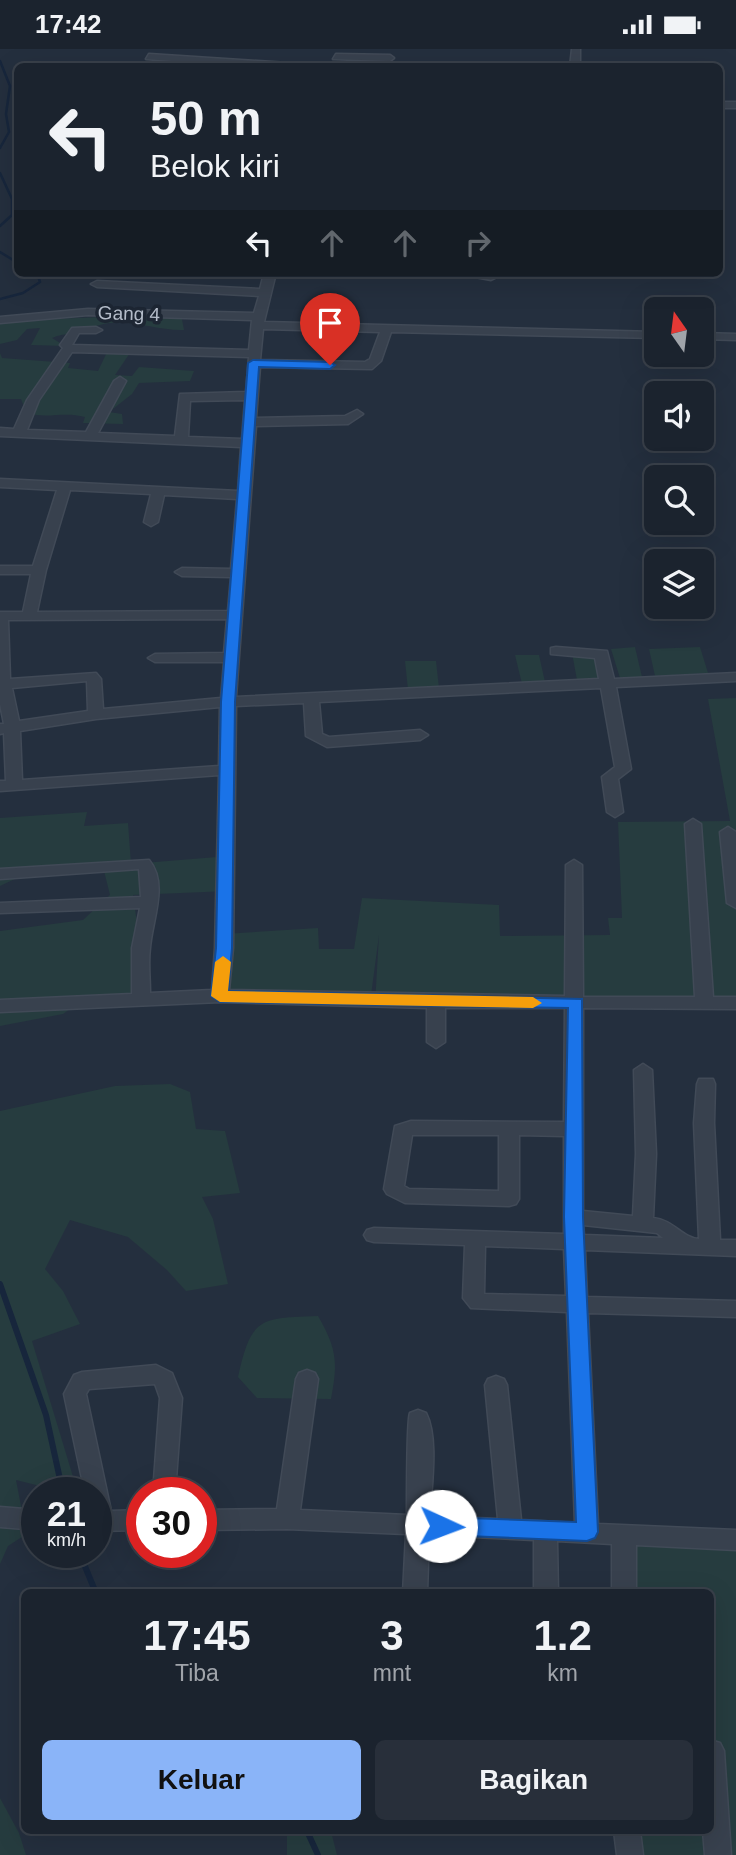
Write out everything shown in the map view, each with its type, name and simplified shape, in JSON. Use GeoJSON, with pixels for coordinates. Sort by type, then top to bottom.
{"type":"FeatureCollection","features":[{"type":"Feature","properties":{"kind":"street"},"geometry":{"type":"LineString","coordinates":[[337,57],[390,58]]}},
{"type":"Feature","properties":{"kind":"street"},"geometry":{"type":"LineString","coordinates":[[149,58],[221,63]]}},
{"type":"Feature","properties":{"kind":"street"},"geometry":{"type":"LineString","coordinates":[[137,286],[143,277]]}},
{"type":"Feature","properties":{"kind":"street"},"geometry":{"type":"LineString","coordinates":[[220,996],[224,948],[231,657],[254,358],[258,321],[269,277]]}},
{"type":"Feature","properties":{"kind":"street"},"geometry":{"type":"LineString","coordinates":[[97,283],[267,293]]}},
{"type":"Feature","properties":{"kind":"street","name":"Gang 4"},"geometry":{"type":"LineString","coordinates":[[0,320],[69,312],[387,328],[644,335]]}},
{"type":"Feature","properties":{"kind":"street"},"geometry":{"type":"LineString","coordinates":[[69,348],[370,365],[387,328]]}},
{"type":"Feature","properties":{"kind":"street"},"geometry":{"type":"LineString","coordinates":[[69,348],[66,345],[76,330],[96,330]]}},
{"type":"Feature","properties":{"kind":"street"},"geometry":{"type":"LineString","coordinates":[[714,336],[736,337]]}},
{"type":"Feature","properties":{"kind":"street"},"geometry":{"type":"LineString","coordinates":[[19,433],[33,400],[69,348]]}},
{"type":"Feature","properties":{"kind":"street"},"geometry":{"type":"LineString","coordinates":[[90,436],[120,381]]}},
{"type":"Feature","properties":{"kind":"street"},"geometry":{"type":"LineString","coordinates":[[181,440],[184,397],[251,396]]}},
{"type":"Feature","properties":{"kind":"street"},"geometry":{"type":"LineString","coordinates":[[250,422],[348,420],[357,414]]}},
{"type":"Feature","properties":{"kind":"street"},"geometry":{"type":"LineString","coordinates":[[0,432],[248,443]]}},
{"type":"Feature","properties":{"kind":"street"},"geometry":{"type":"LineString","coordinates":[[0,483],[244,495]]}},
{"type":"Feature","properties":{"kind":"street"},"geometry":{"type":"LineString","coordinates":[[29,617],[39,570],[64,487]]}},
{"type":"Feature","properties":{"kind":"street"},"geometry":{"type":"LineString","coordinates":[[151,522],[158,491]]}},
{"type":"Feature","properties":{"kind":"street"},"geometry":{"type":"LineString","coordinates":[[0,570],[39,570]]}},
{"type":"Feature","properties":{"kind":"street"},"geometry":{"type":"LineString","coordinates":[[182,572],[238,573]]}},
{"type":"Feature","properties":{"kind":"street"},"geometry":{"type":"LineString","coordinates":[[227,770],[7,785],[0,616],[235,615]]}},
{"type":"Feature","properties":{"kind":"street"},"geometry":{"type":"LineString","coordinates":[[556,651],[600,652],[623,769],[610,777],[615,811]]}},
{"type":"Feature","properties":{"kind":"street"},"geometry":{"type":"LineString","coordinates":[[155,658],[231,657]]}},
{"type":"Feature","properties":{"kind":"street"},"geometry":{"type":"LineString","coordinates":[[1,675],[91,677],[94,679],[96,713]]}},
{"type":"Feature","properties":{"kind":"street"},"geometry":{"type":"LineString","coordinates":[[6,728],[96,713],[228,702],[607,681],[736,677]]}},
{"type":"Feature","properties":{"kind":"street"},"geometry":{"type":"LineString","coordinates":[[311,698],[317,740],[327,742],[420,735]]}},
{"type":"Feature","properties":{"kind":"street"},"geometry":{"type":"LineString","coordinates":[[694,824],[704,1002]]}},
{"type":"Feature","properties":{"kind":"street"},"geometry":{"type":"LineString","coordinates":[[728,832],[736,903]]}},
{"type":"Feature","properties":{"kind":"street"},"geometry":{"type":"LineString","coordinates":[[0,874],[143,864],[148,870],[150,902],[141,948],[141,999]]}},
{"type":"Feature","properties":{"kind":"street"},"geometry":{"type":"LineString","coordinates":[[574,865],[576,1003],[573,1217],[579,1303],[587,1532]]}},
{"type":"Feature","properties":{"kind":"street"},"geometry":{"type":"LineString","coordinates":[[0,908],[150,902]]}},
{"type":"Feature","properties":{"kind":"street"},"geometry":{"type":"LineString","coordinates":[[0,1006],[220,996],[436,1002],[736,1003]]}},
{"type":"Feature","properties":{"kind":"street"},"geometry":{"type":"LineString","coordinates":[[436,1002],[436,1042]]}},
{"type":"Feature","properties":{"kind":"street"},"geometry":{"type":"LineString","coordinates":[[643,1070],[646,1154],[643,1224]]}},
{"type":"Feature","properties":{"kind":"street"},"geometry":{"type":"LineString","coordinates":[[706,1084],[704,1123],[710,1247]]}},
{"type":"Feature","properties":{"kind":"street"},"geometry":{"type":"LineString","coordinates":[[509,1129],[509,1199],[405,1196],[394,1189],[402,1131],[405,1128],[575,1129]]}},
{"type":"Feature","properties":{"kind":"street"},"geometry":{"type":"LineString","coordinates":[[573,1217],[662,1226],[687,1246]]}},
{"type":"Feature","properties":{"kind":"street"},"geometry":{"type":"LineString","coordinates":[[374,1235],[575,1240],[736,1248]]}},
{"type":"Feature","properties":{"kind":"street"},"geometry":{"type":"LineString","coordinates":[[475,1238],[472,1290],[473,1298],[478,1302],[736,1309]]}},
{"type":"Feature","properties":{"kind":"street"},"geometry":{"type":"LineString","coordinates":[[91,1477],[75,1394],[82,1381],[156,1374],[164,1379],[171,1398],[165,1477]]}},
{"type":"Feature","properties":{"kind":"street"},"geometry":{"type":"LineString","coordinates":[[287,1519],[307,1379]]}},
{"type":"Feature","properties":{"kind":"street"},"geometry":{"type":"LineString","coordinates":[[496,1385],[510,1529]]}},
{"type":"Feature","properties":{"kind":"street"},"geometry":{"type":"LineString","coordinates":[[415,1589],[421,1443],[418,1419]]}},
{"type":"Feature","properties":{"kind":"street"},"geometry":{"type":"LineString","coordinates":[[0,1517],[21,1519]]}},
{"type":"Feature","properties":{"kind":"street"},"geometry":{"type":"LineString","coordinates":[[217,1520],[287,1519],[736,1540]]}},
{"type":"Feature","properties":{"kind":"street"},"geometry":{"type":"LineString","coordinates":[[545,1530],[546,1589]]}},
{"type":"Feature","properties":{"kind":"street"},"geometry":{"type":"LineString","coordinates":[[624,1534],[624,1589]]}},
{"type":"Feature","properties":{"kind":"street"},"geometry":{"type":"LineString","coordinates":[[714,1796],[718,1855]]}},
{"type":"Feature","properties":{"kind":"street"},"geometry":{"type":"LineString","coordinates":[[627,1834],[630,1855]]}},
{"type":"Feature","properties":{"kind":"green space"},"geometry":{"type":"Polygon","coordinates":[[[181,314],[184,330],[110,323],[96,326],[90,331],[52,338],[65,346],[31,345],[40,328],[27,329],[17,340],[0,344],[0,321],[181,314]]]}},
{"type":"Feature","properties":{"kind":"green space"},"geometry":{"type":"Polygon","coordinates":[[[109,348],[132,350],[115,375],[132,376],[139,367],[194,371],[190,381],[139,383],[132,394],[109,412],[122,414],[123,424],[83,423],[85,417],[77,415],[31,414],[22,412],[24,407],[21,399],[0,399],[0,353],[2,358],[70,363],[68,368],[98,371],[109,348]]]}},
{"type":"Feature","properties":{"kind":"green space"},"geometry":{"type":"Polygon","coordinates":[[[635,647],[642,677],[620,678],[611,649],[635,647]]]}},
{"type":"Feature","properties":{"kind":"green space"},"geometry":{"type":"Polygon","coordinates":[[[700,647],[708,673],[655,676],[649,649],[700,647]]]}},
{"type":"Feature","properties":{"kind":"green space"},"geometry":{"type":"Polygon","coordinates":[[[595,651],[602,679],[577,680],[572,653],[595,651]]]}},
{"type":"Feature","properties":{"kind":"green space"},"geometry":{"type":"Polygon","coordinates":[[[515,655],[539,655],[545,682],[522,684],[515,655]]]}},
{"type":"Feature","properties":{"kind":"green space"},"geometry":{"type":"Polygon","coordinates":[[[405,661],[436,661],[439,688],[408,690],[405,661]]]}},
{"type":"Feature","properties":{"kind":"green space"},"geometry":{"type":"Polygon","coordinates":[[[736,698],[736,1001],[375,1004],[379,935],[370,1003],[222,1001],[223,934],[318,928],[319,949],[354,949],[362,898],[499,905],[500,936],[610,935],[608,918],[622,918],[618,822],[730,821],[708,699],[736,698]]]}},
{"type":"Feature","properties":{"kind":"green space"},"geometry":{"type":"Polygon","coordinates":[[[87,812],[84,826],[128,823],[131,864],[229,856],[229,891],[133,895],[137,923],[135,1003],[78,1003],[63,1014],[0,1026],[0,931],[83,920],[110,895],[103,867],[19,877],[0,886],[0,818],[87,812]]]}},
{"type":"Feature","properties":{"kind":"green space"},"geometry":{"type":"Polygon","coordinates":[[[170,1084],[190,1092],[196,1129],[225,1131],[240,1193],[202,1197],[213,1219],[228,1284],[186,1291],[167,1270],[128,1237],[70,1220],[45,1269],[63,1291],[80,1324],[32,1341],[73,1477],[21,1477],[21,1481],[16,1480],[21,1506],[21,1538],[8,1546],[0,1564],[0,1111],[115,1086],[170,1084]]]}},
{"type":"Feature","properties":{"kind":"green space"},"geometry":{"type":"Polygon","coordinates":[[[318,1316],[334,1356],[335,1375],[331,1399],[257,1398],[238,1377],[248,1342],[254,1332],[271,1320],[318,1316]]]}},
{"type":"Feature","properties":{"kind":"green space"},"geometry":{"type":"Polygon","coordinates":[[[624,1534],[736,1541],[736,1855],[635,1855],[634,1834],[714,1834],[714,1589],[626,1589],[624,1534]]]}},
{"type":"Feature","properties":{"kind":"green space"},"geometry":{"type":"Polygon","coordinates":[[[0,1798],[19,1833],[26,1855],[0,1855],[0,1798]]]}},
{"type":"Feature","properties":{"kind":"green space"},"geometry":{"type":"Polygon","coordinates":[[[287,1834],[332,1834],[337,1855],[287,1855],[287,1834]]]}},
{"type":"Feature","properties":{"kind":"waterway"},"geometry":{"type":"LineString","coordinates":[[0,61],[10,86],[6,114],[9,132],[0,148]]}},
{"type":"Feature","properties":{"kind":"waterway"},"geometry":{"type":"LineString","coordinates":[[0,173],[12,199],[12,215],[0,226]]}},
{"type":"Feature","properties":{"kind":"waterway"},"geometry":{"type":"LineString","coordinates":[[0,252],[14,261]]}},
{"type":"Feature","properties":{"kind":"waterway"},"geometry":{"type":"LineString","coordinates":[[0,299],[23,293],[40,282],[38,277]]}},
{"type":"Feature","properties":{"kind":"waterway"},"geometry":{"type":"LineString","coordinates":[[0,1284],[46,1415],[60,1477]]}},
{"type":"Feature","properties":{"kind":"waterway"},"geometry":{"type":"LineString","coordinates":[[86,1568],[94,1589]]}},
{"type":"Feature","properties":{"kind":"waterway"},"geometry":{"type":"LineString","coordinates":[[308,1834],[318,1855]]}},
{"type":"Feature","properties":{"kind":"slow traffic"},"geometry":{"type":"LineString","coordinates":[[223,962],[220,996],[533,1003]]}},
{"type":"Feature","properties":{"kind":"route"},"geometry":{"type":"LineString","coordinates":[[330,365],[253,363],[228,702],[224,948],[220,996],[576,1003],[573,1217],[579,1303],[587,1532],[441,1526]]}}]}
